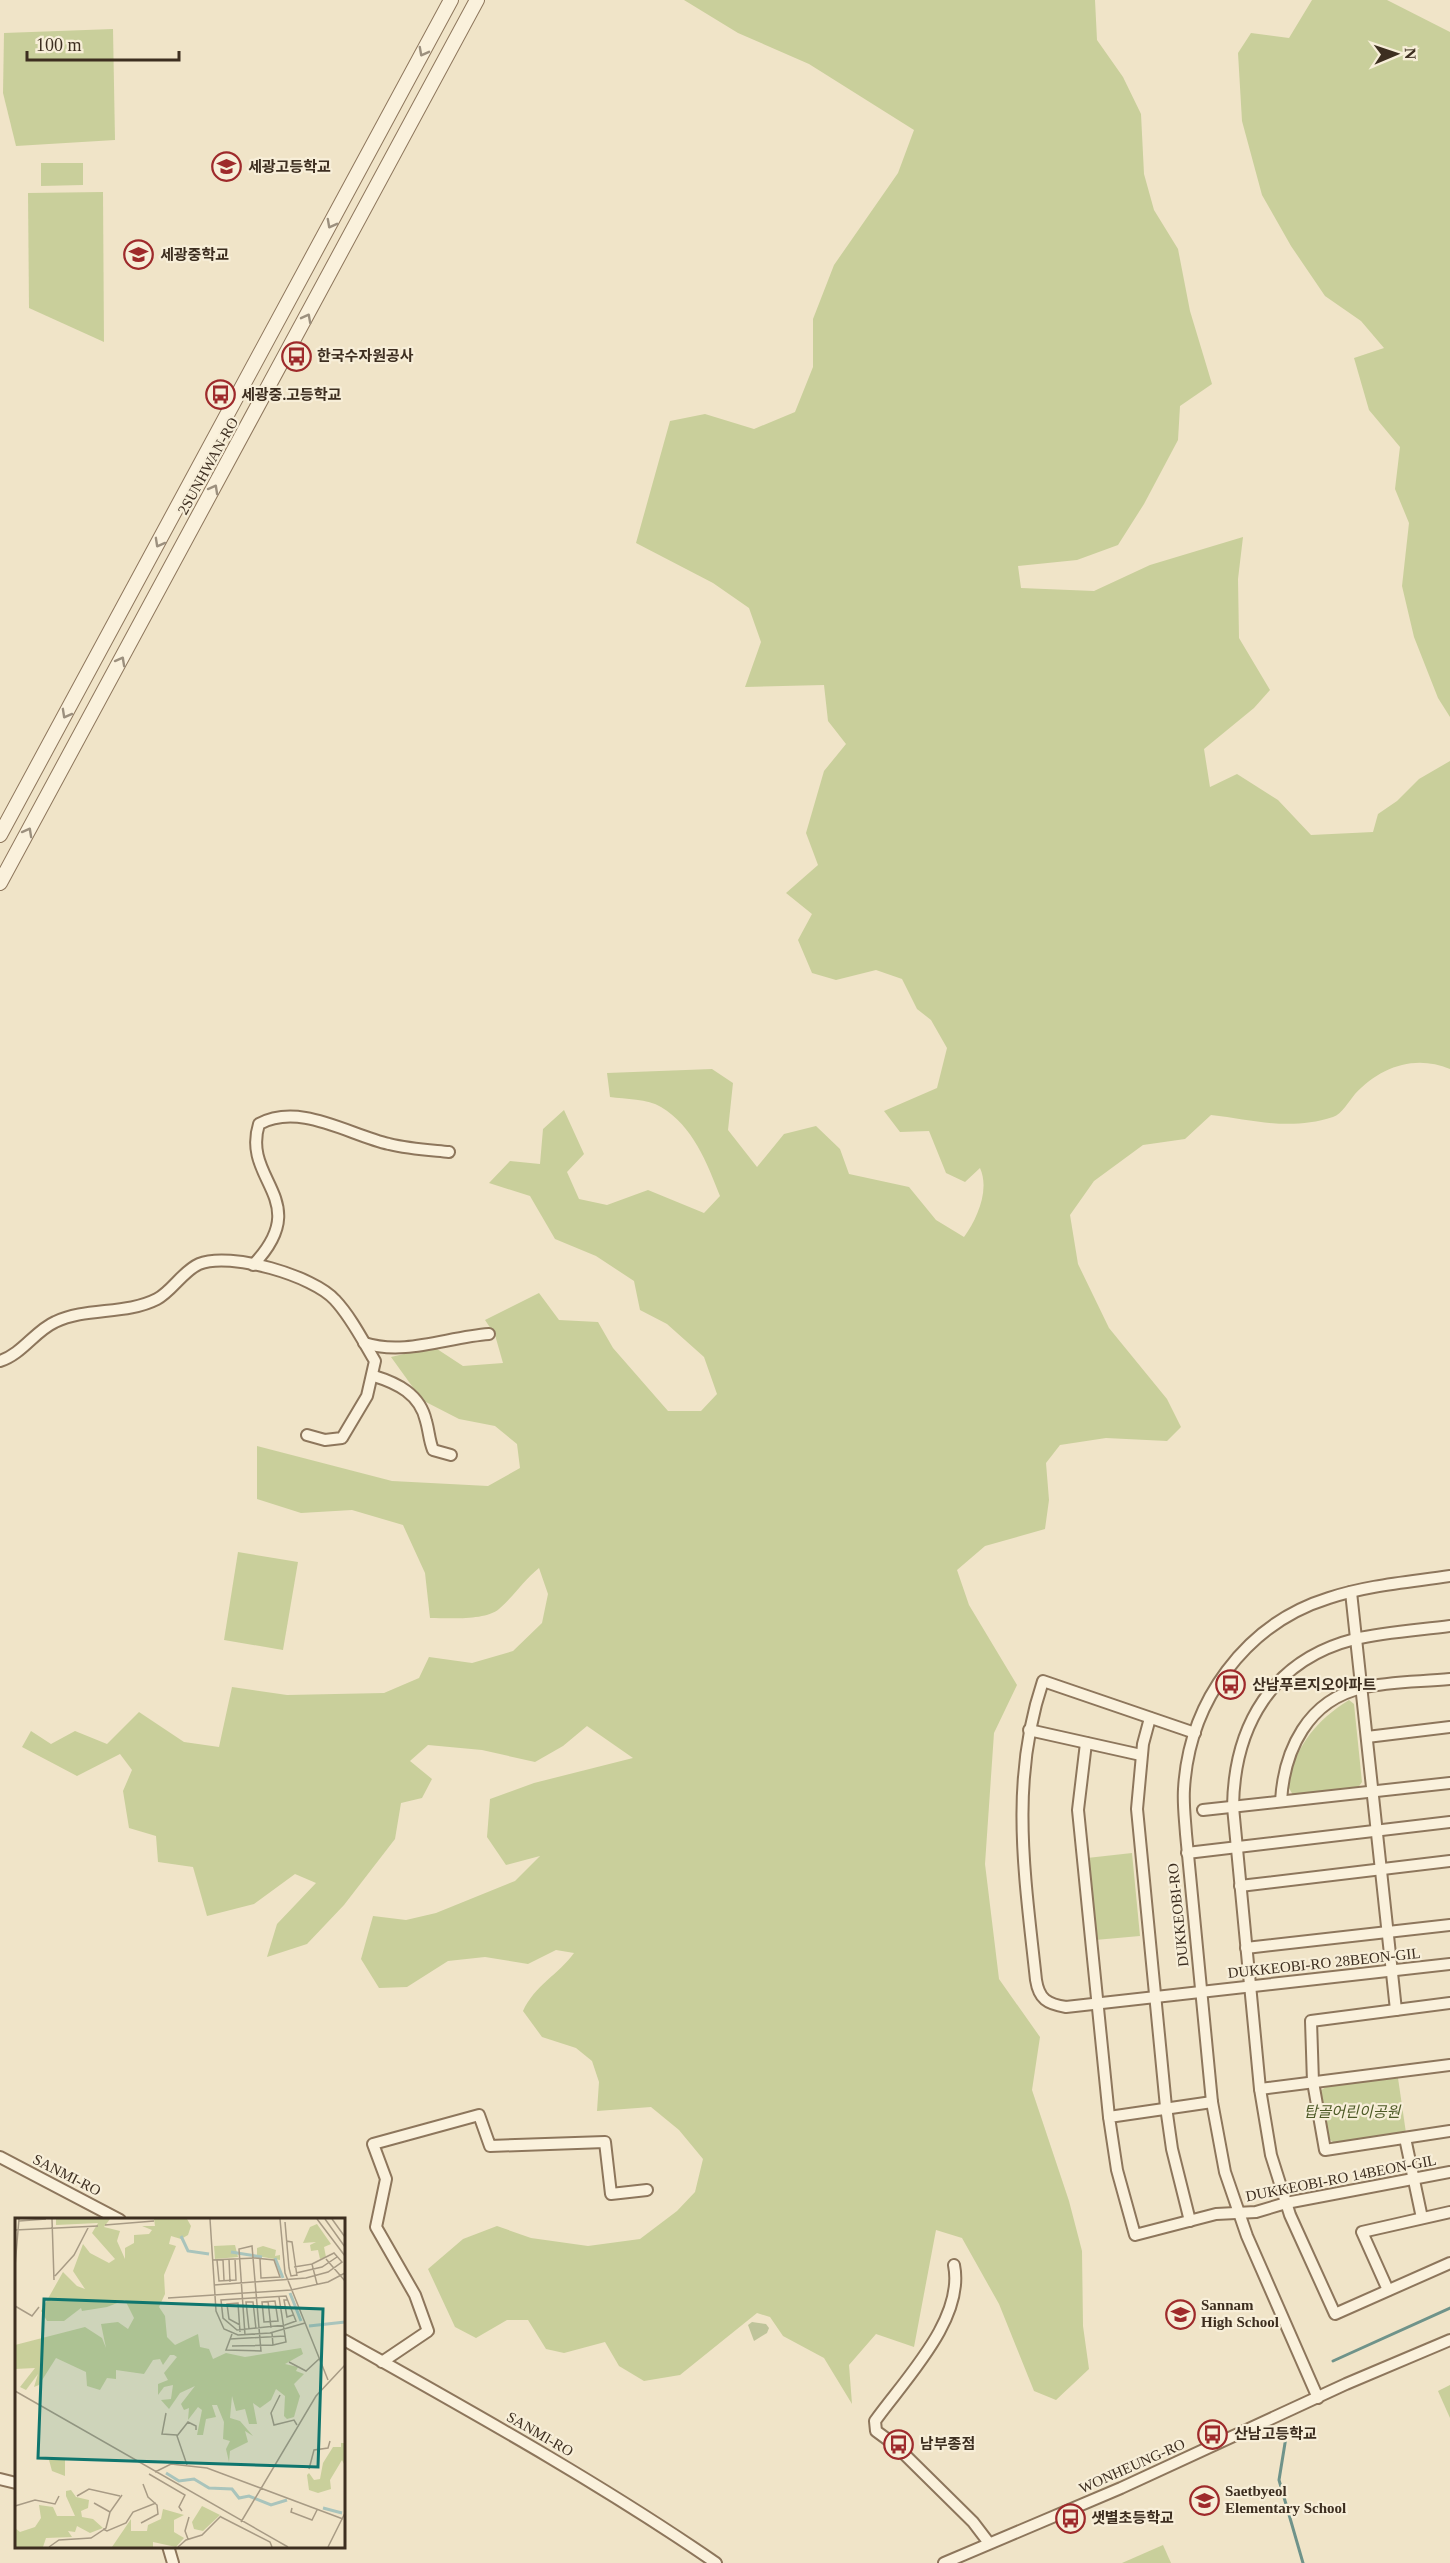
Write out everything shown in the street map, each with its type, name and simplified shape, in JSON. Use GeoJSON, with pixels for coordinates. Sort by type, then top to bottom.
{"type":"FeatureCollection","features":[{"type":"Feature","properties":{"kind":"street","name":"2SUNHWAN-RO"},"geometry":{"type":"LineString","coordinates":[[0,835],[451,0]]}},
{"type":"Feature","properties":{"kind":"street","name":"2SUNHWAN-RO"},"geometry":{"type":"LineString","coordinates":[[0,884],[477,0]]}},
{"type":"Feature","properties":{"kind":"street"},"geometry":{"type":"LineString","coordinates":[[253,1265],[267,1250],[276,1233],[280,1217],[258,1152],[256,1132],[259,1124],[266,1120],[298,1118],[320,1120],[388,1144],[449,1152]]}},
{"type":"Feature","properties":{"kind":"street"},"geometry":{"type":"LineString","coordinates":[[0,1361],[7,1359],[53,1322],[156,1299],[198,1264],[215,1261],[253,1265],[290,1274],[315,1285],[335,1299],[375,1361],[374,1376],[367,1396],[342,1438],[325,1440],[307,1435]]}},
{"type":"Feature","properties":{"kind":"street"},"geometry":{"type":"LineString","coordinates":[[364,1343],[381,1348],[399,1349],[462,1336],[489,1334]]}},
{"type":"Feature","properties":{"kind":"street"},"geometry":{"type":"LineString","coordinates":[[374,1376],[396,1383],[408,1391],[426,1418],[433,1450],[451,1455]]}},
{"type":"Feature","properties":{"kind":"street","name":"DUKKEOBI-RO"},"geometry":{"type":"LineString","coordinates":[[1318,2398],[1238,2214],[1223,2162],[1212,2102],[1187,1853],[1184,1789],[1195,1733],[1208,1699],[1236,1658],[1266,1629],[1298,1610],[1351,1592],[1450,1576]]}},
{"type":"Feature","properties":{"kind":"street"},"geometry":{"type":"LineString","coordinates":[[1351,1592],[1396,2010]]}},
{"type":"Feature","properties":{"kind":"street"},"geometry":{"type":"LineString","coordinates":[[1450,1626],[1356,1639],[1313,1657],[1294,1669],[1262,1701],[1241,1742],[1233,1780],[1236,1847],[1260,2089],[1271,2155],[1286,2203],[1335,2314],[1450,2263]]}},
{"type":"Feature","properties":{"kind":"street"},"geometry":{"type":"LineString","coordinates":[[1281,1800],[1285,1766],[1292,1745],[1329,1703],[1362,1688],[1450,1679]]}},
{"type":"Feature","properties":{"kind":"street","name":"DUKKEOBI-RO 28BEON-GIL"},"geometry":{"type":"LineString","coordinates":[[1150,1718],[1043,1681],[1029,1730],[1022,1783],[1021,1823],[1038,1991],[1042,2000],[1051,2005],[1066,2007],[1450,1964]]}},
{"type":"Feature","properties":{"kind":"street"},"geometry":{"type":"LineString","coordinates":[[1190,2221],[1172,2149],[1166,2107],[1137,1809],[1141,1755],[1150,1718],[1195,1733]]}},
{"type":"Feature","properties":{"kind":"street"},"geometry":{"type":"LineString","coordinates":[[1367,1737],[1450,1727]]}},
{"type":"Feature","properties":{"kind":"street"},"geometry":{"type":"LineString","coordinates":[[1029,1730],[1141,1755]]}},
{"type":"Feature","properties":{"kind":"street"},"geometry":{"type":"LineString","coordinates":[[1086,1743],[1078,1810],[1109,2117],[1212,2102]]}},
{"type":"Feature","properties":{"kind":"street"},"geometry":{"type":"LineString","coordinates":[[1203,1810],[1450,1783]]}},
{"type":"Feature","properties":{"kind":"street"},"geometry":{"type":"LineString","coordinates":[[1187,1853],[1450,1822]]}},
{"type":"Feature","properties":{"kind":"street"},"geometry":{"type":"LineString","coordinates":[[1240,1886],[1450,1861]]}},
{"type":"Feature","properties":{"kind":"street"},"geometry":{"type":"LineString","coordinates":[[1246,1948],[1450,1925]]}},
{"type":"Feature","properties":{"kind":"street"},"geometry":{"type":"LineString","coordinates":[[1450,2003],[1311,2021],[1313,2082],[1325,2150],[1450,2131]]}},
{"type":"Feature","properties":{"kind":"street"},"geometry":{"type":"LineString","coordinates":[[1260,2089],[1450,2065]]}},
{"type":"Feature","properties":{"kind":"street"},"geometry":{"type":"LineString","coordinates":[[382,2362],[429,2331],[415,2295],[376,2227],[386,2179],[373,2144],[479,2115],[490,2146],[605,2142],[611,2194],[647,2190]]}},
{"type":"Feature","properties":{"kind":"street","name":"DUKKEOBI-RO 14BEON-GIL"},"geometry":{"type":"LineString","coordinates":[[1109,2117],[1117,2170],[1135,2235],[1216,2214],[1256,2212],[1286,2203],[1450,2172]]}},
{"type":"Feature","properties":{"kind":"street"},"geometry":{"type":"LineString","coordinates":[[1405,2138],[1422,2218]]}},
{"type":"Feature","properties":{"kind":"street","name":"SANMI-RO"},"geometry":{"type":"LineString","coordinates":[[0,2157],[116,2218]]}},
{"type":"Feature","properties":{"kind":"street"},"geometry":{"type":"LineString","coordinates":[[1389,2290],[1362,2232],[1450,2212]]}},
{"type":"Feature","properties":{"kind":"street"},"geometry":{"type":"LineString","coordinates":[[954,2265],[956,2283],[944,2325],[875,2421],[874,2427],[973,2522],[989,2543]]}},
{"type":"Feature","properties":{"kind":"street","name":"WONHEUNG-RO"},"geometry":{"type":"LineString","coordinates":[[944,2563],[1121,2488],[1450,2340]]}},
{"type":"Feature","properties":{"kind":"street","name":"SANMI-RO"},"geometry":{"type":"LineString","coordinates":[[345,2341],[561,2464],[653,2520],[716,2563]]}},
{"type":"Feature","properties":{"kind":"street"},"geometry":{"type":"LineString","coordinates":[[0,2479],[15,2483]]}},
{"type":"Feature","properties":{"kind":"street"},"geometry":{"type":"LineString","coordinates":[[168,2548],[173,2563]]}},
{"type":"Feature","properties":{"kind":"green space"},"geometry":{"type":"Polygon","coordinates":[[[684,0],[1095,0],[1097,40],[1123,77],[1141,114],[1144,174],[1154,210],[1178,249],[1190,311],[1212,384],[1180,406],[1178,440],[1144,504],[1118,545],[1077,560],[1018,566],[1021,588],[1094,591],[1150,565],[1243,537],[1238,579],[1239,638],[1270,690],[1254,708],[1204,749],[1210,787],[1237,774],[1278,800],[1311,835],[1373,832],[1378,814],[1397,801],[1419,779],[1450,761],[1450,1069],[1424,1063],[1411,1063],[1387,1070],[1365,1085],[1336,1115],[1317,1121],[1287,1124],[1211,1115],[1185,1139],[1143,1145],[1094,1181],[1070,1215],[1078,1264],[1109,1328],[1167,1399],[1181,1427],[1167,1441],[1106,1438],[1060,1445],[1046,1463],[1049,1500],[1045,1529],[985,1546],[957,1570],[969,1605],[1017,1685],[994,1733],[985,1864],[999,1979],[1040,2037],[1032,2090],[1069,2201],[1082,2251],[1083,2326],[1089,2369],[1056,2400],[1034,2391],[999,2304],[962,2238],[936,2230],[914,2347],[876,2334],[849,2365],[852,2404],[824,2358],[783,2336],[770,2317],[757,2313],[680,2375],[644,2381],[619,2366],[605,2342],[564,2353],[546,2349],[528,2320],[507,2320],[476,2338],[455,2327],[428,2269],[463,2239],[497,2226],[531,2238],[588,2246],[640,2239],[677,2211],[695,2192],[703,2159],[679,2130],[651,2107],[597,2111],[599,2082],[592,2061],[576,2048],[542,2037],[523,2011],[540,1987],[574,1953],[556,1950],[528,1964],[485,1957],[448,1961],[407,1987],[379,1988],[361,1959],[373,1916],[406,1920],[436,1913],[515,1881],[540,1856],[506,1865],[487,1837],[490,1799],[534,1783],[633,1758],[587,1726],[563,1746],[535,1762],[482,1750],[428,1745],[410,1761],[432,1779],[422,1798],[401,1803],[395,1839],[344,1905],[307,1944],[267,1957],[277,1924],[316,1883],[295,1874],[254,1904],[207,1916],[193,1867],[158,1862],[156,1836],[129,1828],[123,1791],[132,1770],[120,1754],[77,1776],[22,1747],[31,1731],[51,1744],[75,1731],[107,1744],[139,1712],[184,1742],[219,1747],[232,1687],[287,1695],[384,1693],[419,1678],[429,1657],[472,1663],[513,1651],[542,1623],[548,1594],[539,1568],[493,1613],[466,1618],[430,1618],[425,1573],[403,1525],[352,1510],[301,1513],[257,1499],[257,1446],[392,1481],[488,1486],[520,1468],[517,1444],[495,1426],[459,1419],[422,1400],[391,1357],[434,1347],[463,1366],[503,1363],[495,1335],[485,1320],[539,1293],[559,1320],[598,1322],[613,1348],[668,1411],[701,1411],[717,1394],[704,1357],[667,1324],[640,1310],[634,1281],[596,1256],[555,1239],[530,1196],[489,1183],[510,1161],[540,1164],[543,1129],[564,1110],[584,1154],[567,1172],[579,1199],[607,1205],[648,1190],[704,1213],[720,1196],[698,1146],[682,1124],[656,1104],[610,1097],[607,1073],[712,1069],[733,1083],[728,1130],[757,1167],[784,1134],[816,1126],[840,1149],[849,1174],[909,1187],[936,1220],[964,1237],[981,1204],[984,1186],[980,1168],[965,1182],[946,1173],[929,1131],[900,1132],[884,1111],[937,1088],[947,1048],[931,1020],[917,1009],[902,979],[876,970],[836,980],[812,973],[798,940],[812,914],[786,893],[818,865],[806,833],[824,771],[846,744],[828,721],[824,685],[745,687],[761,642],[749,608],[713,583],[636,543],[670,421],[705,414],[754,429],[795,412],[813,367],[813,319],[834,265],[898,173],[914,130],[809,64],[738,33],[684,0]]]}},
{"type":"Feature","properties":{"kind":"green space"},"geometry":{"type":"Polygon","coordinates":[[[1312,0],[1387,0],[1450,32],[1450,717],[1438,698],[1414,637],[1402,586],[1409,523],[1395,489],[1400,447],[1369,410],[1354,358],[1384,348],[1361,321],[1325,296],[1291,246],[1262,195],[1242,121],[1238,53],[1251,33],[1289,38],[1312,0]]]}},
{"type":"Feature","properties":{"kind":"green space"},"geometry":{"type":"Polygon","coordinates":[[[113,29],[115,140],[16,146],[3,93],[4,33],[113,29]]]}},
{"type":"Feature","properties":{"kind":"green space"},"geometry":{"type":"Polygon","coordinates":[[[41,163],[83,163],[83,185],[41,186],[41,163]]]}},
{"type":"Feature","properties":{"kind":"green space"},"geometry":{"type":"Polygon","coordinates":[[[103,192],[104,342],[29,308],[28,193],[103,192]]]}},
{"type":"Feature","properties":{"kind":"green space"},"geometry":{"type":"Polygon","coordinates":[[[238,1552],[298,1562],[283,1650],[224,1640],[238,1552]]]}},
{"type":"Feature","properties":{"kind":"green space"},"geometry":{"type":"Polygon","coordinates":[[[1349,1700],[1354,1704],[1362,1782],[1357,1789],[1293,1795],[1286,1783],[1302,1745],[1326,1717],[1349,1700]]]}},
{"type":"Feature","properties":{"kind":"green space"},"geometry":{"type":"Polygon","coordinates":[[[1132,1853],[1140,1936],[1095,1940],[1087,1858],[1132,1853]]]}},
{"type":"Feature","properties":{"kind":"green space","name":"탑골어린이공원"},"geometry":{"type":"Polygon","coordinates":[[[1398,2078],[1406,2133],[1337,2145],[1325,2136],[1317,2093],[1329,2085],[1398,2078]]]}},
{"type":"Feature","properties":{"kind":"green space"},"geometry":{"type":"Polygon","coordinates":[[[752,2322],[766,2324],[769,2328],[767,2333],[754,2341],[748,2325],[752,2322]]]}},
{"type":"Feature","properties":{"kind":"green space"},"geometry":{"type":"Polygon","coordinates":[[[1450,2385],[1450,2418],[1438,2391],[1450,2385]]]}},
{"type":"Feature","properties":{"kind":"green space"},"geometry":{"type":"Polygon","coordinates":[[[1163,2545],[1171,2563],[1122,2563],[1163,2545]]]}},
{"type":"Feature","properties":{"kind":"waterway"},"geometry":{"type":"LineString","coordinates":[[1333,2361],[1450,2308]]}},
{"type":"Feature","properties":{"kind":"waterway"},"geometry":{"type":"LineString","coordinates":[[1286,2437],[1279,2480],[1303,2563]]}},
{"type":"Feature","properties":{"kind":"place","name":"세광고등학교"},"geometry":{"type":"Point","coordinates":[227,167]}},
{"type":"Feature","properties":{"kind":"place","name":"세광중학교"},"geometry":{"type":"Point","coordinates":[139,255]}},
{"type":"Feature","properties":{"kind":"place","name":"한국수자원공사"},"geometry":{"type":"Point","coordinates":[296,356]}},
{"type":"Feature","properties":{"kind":"place","name":"세광중.고등학교"},"geometry":{"type":"Point","coordinates":[220,395]}},
{"type":"Feature","properties":{"kind":"place","name":"산남푸르지오아파트"},"geometry":{"type":"Point","coordinates":[1231,1685]}},
{"type":"Feature","properties":{"kind":"place","name":"Sannam High School"},"geometry":{"type":"Point","coordinates":[1180,2314]}},
{"type":"Feature","properties":{"kind":"place","name":"산남고등학교"},"geometry":{"type":"Point","coordinates":[1213,2434]}},
{"type":"Feature","properties":{"kind":"place","name":"남부종점"},"geometry":{"type":"Point","coordinates":[899,2444]}},
{"type":"Feature","properties":{"kind":"place","name":"Saetbyeol Elementary School"},"geometry":{"type":"Point","coordinates":[1204,2500]}},
{"type":"Feature","properties":{"kind":"place","name":"샛별초등학교"},"geometry":{"type":"Point","coordinates":[1070,2518]}}]}
